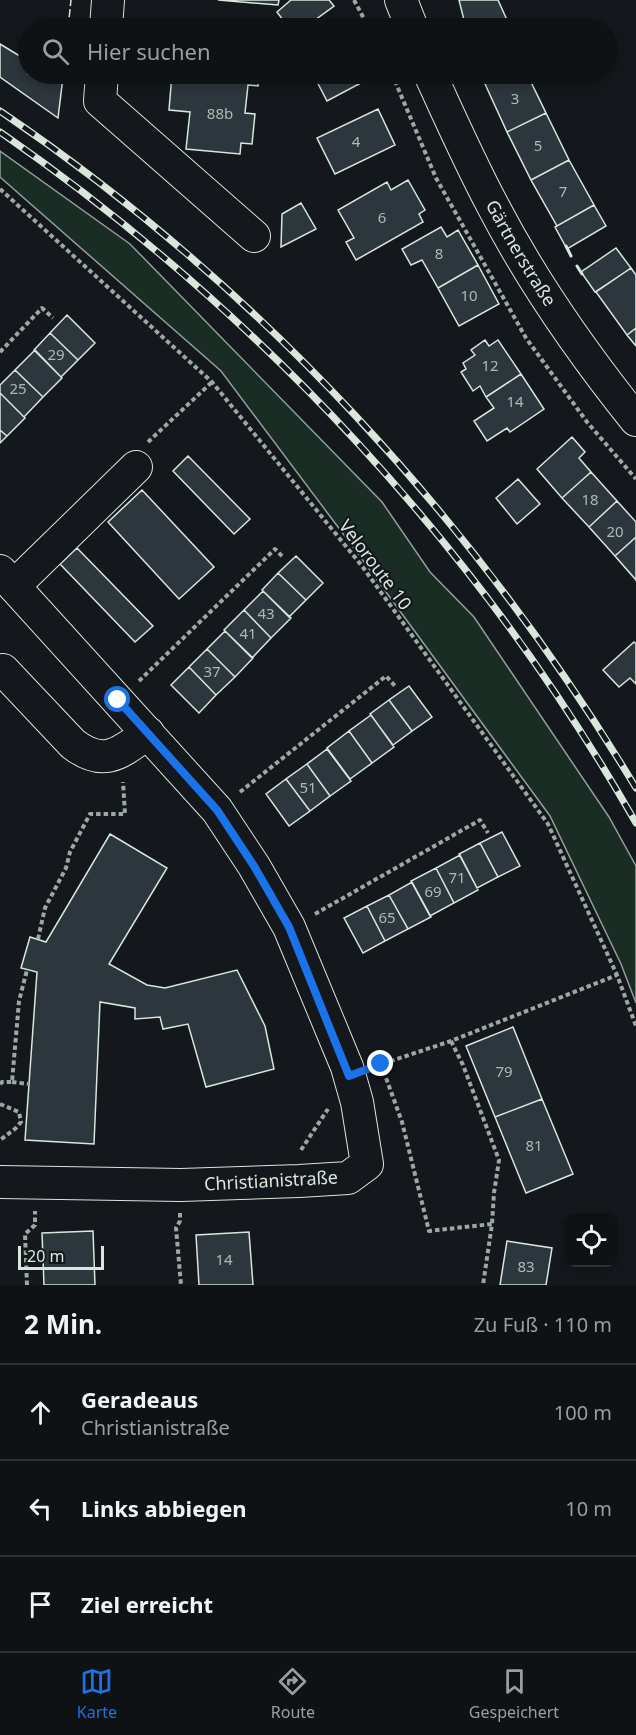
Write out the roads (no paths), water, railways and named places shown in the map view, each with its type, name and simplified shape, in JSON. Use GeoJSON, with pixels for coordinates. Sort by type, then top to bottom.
{"type":"FeatureCollection","features":[{"type":"Feature","properties":{"kind":"street"},"geometry":{"type":"LineString","coordinates":[[107,18],[108,0]]}},
{"type":"Feature","properties":{"kind":"street"},"geometry":{"type":"LineString","coordinates":[[400,0],[408,18]]}},
{"type":"Feature","properties":{"kind":"street"},"geometry":{"type":"LineString","coordinates":[[101,84],[100,101],[254,236]]}},
{"type":"Feature","properties":{"kind":"street","name":"Gärtnerstraße"},"geometry":{"type":"LineString","coordinates":[[435,84],[494,208],[525,262],[603,379],[636,420]]}},
{"type":"Feature","properties":{"kind":"street"},"geometry":{"type":"LineString","coordinates":[[5,579],[138,458]]}},
{"type":"Feature","properties":{"kind":"street","name":"Christianistraße"},"geometry":{"type":"LineString","coordinates":[[0,1182],[181,1185],[299,1181],[348,1178],[367,1164],[357,1102],[349,1076],[289,927],[254,866],[217,810],[5,579]]}},
{"type":"Feature","properties":{"kind":"street"},"geometry":{"type":"LineString","coordinates":[[3,670],[73,744],[86,754],[103,757],[122,752],[148,733]]}},
{"type":"Feature","properties":{"kind":"railway"},"geometry":{"type":"LineString","coordinates":[[0,111],[95,179],[186,253],[273,332],[355,415],[432,503],[505,594],[573,689],[636,788]]}},
{"type":"Feature","properties":{"kind":"railway"},"geometry":{"type":"LineString","coordinates":[[0,132],[95,202],[187,277],[274,357],[357,442],[435,531],[507,625],[575,722],[636,823]]}}]}
